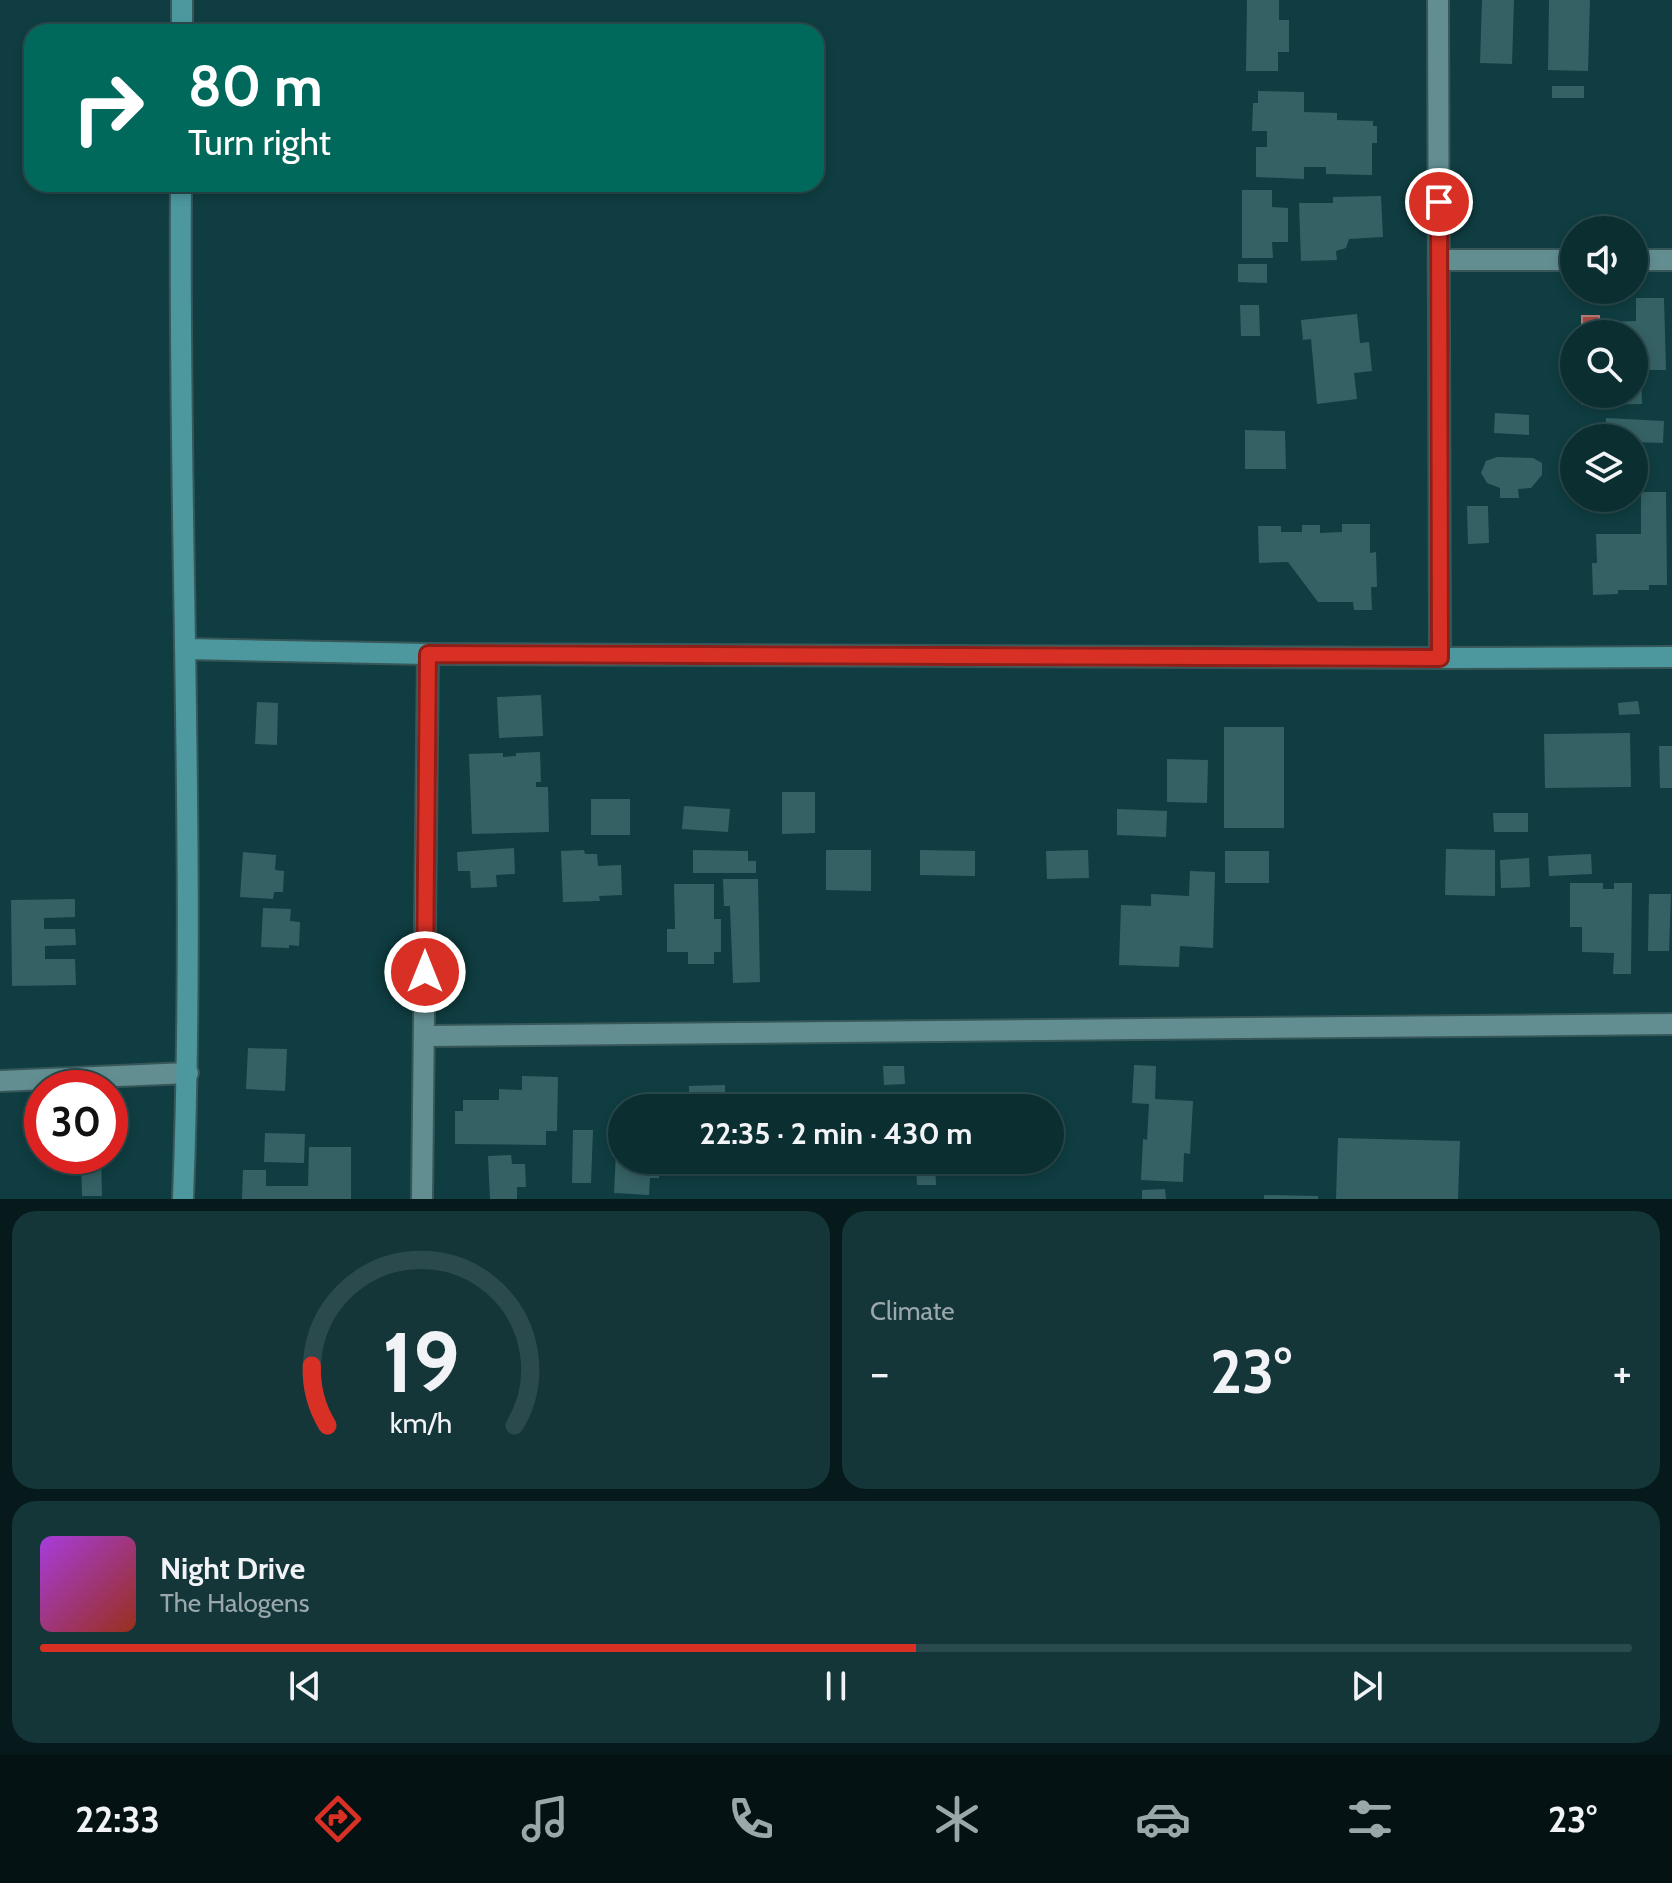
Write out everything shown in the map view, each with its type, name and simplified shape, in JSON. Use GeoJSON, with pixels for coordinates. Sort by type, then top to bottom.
{"type":"FeatureCollection","features":[{"type":"Feature","properties":{"kind":"street"},"geometry":{"type":"LineString","coordinates":[[182,0],[182,24]]}},
{"type":"Feature","properties":{"kind":"street"},"geometry":{"type":"LineString","coordinates":[[1438,0],[1440,658]]}},
{"type":"Feature","properties":{"kind":"street"},"geometry":{"type":"LineString","coordinates":[[181,192],[188,1073],[183,1199]]}},
{"type":"Feature","properties":{"kind":"street"},"geometry":{"type":"LineString","coordinates":[[1439,260],[1560,260]]}},
{"type":"Feature","properties":{"kind":"street"},"geometry":{"type":"LineString","coordinates":[[1648,260],[1672,260]]}},
{"type":"Feature","properties":{"kind":"street"},"geometry":{"type":"LineString","coordinates":[[187,649],[428,654],[1672,657]]}},
{"type":"Feature","properties":{"kind":"street"},"geometry":{"type":"LineString","coordinates":[[422,1199],[428,654]]}},
{"type":"Feature","properties":{"kind":"street"},"geometry":{"type":"LineString","coordinates":[[425,1036],[1672,1024]]}},
{"type":"Feature","properties":{"kind":"street"},"geometry":{"type":"LineString","coordinates":[[0,1081],[188,1073]]}},
{"type":"Feature","properties":{"kind":"shaded area"},"geometry":{"type":"Polygon","coordinates":[[[1582,316],[1599,316],[1599,320],[1582,320],[1582,316]]]}},
{"type":"Feature","properties":{"kind":"building"},"geometry":{"type":"Polygon","coordinates":[[[1247,0],[1279,0],[1279,20],[1289,20],[1289,52],[1278,52],[1278,71],[1246,71],[1247,0]]]}},
{"type":"Feature","properties":{"kind":"building"},"geometry":{"type":"Polygon","coordinates":[[[1482,0],[1514,0],[1512,64],[1480,63],[1482,0]]]}},
{"type":"Feature","properties":{"kind":"building"},"geometry":{"type":"Polygon","coordinates":[[[1549,0],[1590,0],[1588,71],[1548,70],[1549,0]]]}},
{"type":"Feature","properties":{"kind":"building"},"geometry":{"type":"Polygon","coordinates":[[[1552,86],[1584,86],[1584,98],[1552,98],[1552,86]]]}},
{"type":"Feature","properties":{"kind":"building"},"geometry":{"type":"Polygon","coordinates":[[[1258,91],[1304,92],[1304,112],[1337,113],[1337,120],[1373,121],[1373,126],[1377,126],[1377,143],[1372,143],[1372,175],[1326,174],[1326,167],[1304,167],[1304,179],[1256,177],[1256,147],[1267,147],[1267,131],[1252,131],[1253,103],[1258,103],[1258,91]]]}},
{"type":"Feature","properties":{"kind":"building"},"geometry":{"type":"Polygon","coordinates":[[[1242,190],[1272,190],[1272,207],[1288,208],[1288,242],[1272,242],[1273,258],[1242,258],[1242,190]]]}},
{"type":"Feature","properties":{"kind":"building"},"geometry":{"type":"Polygon","coordinates":[[[1381,196],[1383,237],[1349,239],[1346,248],[1336,251],[1337,260],[1301,261],[1299,203],[1333,203],[1333,197],[1381,196]]]}},
{"type":"Feature","properties":{"kind":"building"},"geometry":{"type":"Polygon","coordinates":[[[1238,264],[1267,264],[1267,283],[1238,282],[1238,264]]]}},
{"type":"Feature","properties":{"kind":"building"},"geometry":{"type":"Polygon","coordinates":[[[1648,298],[1664,298],[1666,370],[1648,370],[1648,320],[1636,320],[1636,304],[1648,304],[1648,298]]]}},
{"type":"Feature","properties":{"kind":"building"},"geometry":{"type":"Polygon","coordinates":[[[1240,305],[1259,305],[1260,336],[1241,336],[1240,305]]]}},
{"type":"Feature","properties":{"kind":"building"},"geometry":{"type":"Polygon","coordinates":[[[1357,314],[1360,343],[1369,342],[1372,371],[1354,373],[1357,399],[1317,404],[1311,339],[1303,340],[1301,320],[1357,314]]]}},
{"type":"Feature","properties":{"kind":"building"},"geometry":{"type":"Polygon","coordinates":[[[1495,413],[1529,415],[1529,435],[1494,433],[1495,413]]]}},
{"type":"Feature","properties":{"kind":"building"},"geometry":{"type":"Polygon","coordinates":[[[1606,418],[1664,421],[1663,443],[1648,442],[1648,424],[1606,424],[1606,418]]]}},
{"type":"Feature","properties":{"kind":"building"},"geometry":{"type":"Polygon","coordinates":[[[1245,430],[1285,431],[1286,469],[1245,469],[1245,430]]]}},
{"type":"Feature","properties":{"kind":"building"},"geometry":{"type":"Polygon","coordinates":[[[1497,457],[1533,458],[1542,463],[1542,475],[1531,488],[1518,489],[1519,498],[1500,498],[1500,488],[1487,483],[1481,473],[1486,461],[1497,457]]]}},
{"type":"Feature","properties":{"kind":"building"},"geometry":{"type":"Polygon","coordinates":[[[1648,492],[1666,492],[1667,585],[1649,585],[1649,590],[1618,590],[1618,594],[1593,595],[1592,563],[1597,563],[1596,534],[1641,534],[1641,512],[1648,512],[1648,492]]]}},
{"type":"Feature","properties":{"kind":"building"},"geometry":{"type":"Polygon","coordinates":[[[1467,506],[1488,506],[1489,543],[1468,544],[1467,506]]]}},
{"type":"Feature","properties":{"kind":"building"},"geometry":{"type":"Polygon","coordinates":[[[1342,524],[1370,524],[1370,553],[1376,552],[1377,587],[1371,587],[1372,610],[1354,610],[1353,602],[1318,602],[1288,562],[1259,563],[1258,526],[1281,526],[1281,532],[1302,532],[1302,525],[1320,525],[1320,533],[1342,532],[1342,524]]]}},
{"type":"Feature","properties":{"kind":"building"},"geometry":{"type":"Polygon","coordinates":[[[541,695],[543,736],[499,738],[497,697],[541,695]]]}},
{"type":"Feature","properties":{"kind":"building"},"geometry":{"type":"Polygon","coordinates":[[[1638,701],[1640,714],[1619,715],[1618,703],[1638,701]]]}},
{"type":"Feature","properties":{"kind":"building"},"geometry":{"type":"Polygon","coordinates":[[[257,702],[278,703],[277,745],[255,744],[257,702]]]}},
{"type":"Feature","properties":{"kind":"building"},"geometry":{"type":"Polygon","coordinates":[[[1224,727],[1284,727],[1284,828],[1224,828],[1224,727]]]}},
{"type":"Feature","properties":{"kind":"building"},"geometry":{"type":"Polygon","coordinates":[[[1630,733],[1631,787],[1545,788],[1544,734],[1630,733]]]}},
{"type":"Feature","properties":{"kind":"building"},"geometry":{"type":"Polygon","coordinates":[[[1659,746],[1672,746],[1672,788],[1660,788],[1659,746]]]}},
{"type":"Feature","properties":{"kind":"building"},"geometry":{"type":"Polygon","coordinates":[[[540,752],[541,782],[536,782],[536,787],[548,787],[549,832],[472,834],[469,754],[503,753],[503,757],[540,752]]]}},
{"type":"Feature","properties":{"kind":"building"},"geometry":{"type":"Polygon","coordinates":[[[1167,759],[1208,760],[1207,803],[1167,802],[1167,759]]]}},
{"type":"Feature","properties":{"kind":"building"},"geometry":{"type":"Polygon","coordinates":[[[782,792],[815,792],[815,833],[782,834],[782,792]]]}},
{"type":"Feature","properties":{"kind":"building"},"geometry":{"type":"Polygon","coordinates":[[[591,799],[630,799],[630,835],[591,835],[591,799]]]}},
{"type":"Feature","properties":{"kind":"building"},"geometry":{"type":"Polygon","coordinates":[[[684,806],[730,809],[728,832],[682,829],[684,806]]]}},
{"type":"Feature","properties":{"kind":"building"},"geometry":{"type":"Polygon","coordinates":[[[1117,809],[1167,811],[1166,837],[1117,835],[1117,809]]]}},
{"type":"Feature","properties":{"kind":"building"},"geometry":{"type":"Polygon","coordinates":[[[1493,813],[1528,813],[1528,832],[1494,832],[1493,813]]]}},
{"type":"Feature","properties":{"kind":"building"},"geometry":{"type":"Polygon","coordinates":[[[514,848],[515,874],[496,875],[497,887],[471,888],[470,871],[458,871],[457,852],[514,848]]]}},
{"type":"Feature","properties":{"kind":"building"},"geometry":{"type":"Polygon","coordinates":[[[1446,849],[1495,850],[1495,896],[1445,895],[1446,849]]]}},
{"type":"Feature","properties":{"kind":"building"},"geometry":{"type":"Polygon","coordinates":[[[584,850],[585,854],[597,854],[598,866],[621,865],[622,895],[599,896],[600,901],[563,902],[561,851],[584,850]]]}},
{"type":"Feature","properties":{"kind":"building"},"geometry":{"type":"Polygon","coordinates":[[[693,850],[748,851],[748,861],[756,861],[756,873],[693,873],[693,850]]]}},
{"type":"Feature","properties":{"kind":"building"},"geometry":{"type":"Polygon","coordinates":[[[826,850],[871,850],[871,891],[826,890],[826,850]]]}},
{"type":"Feature","properties":{"kind":"building"},"geometry":{"type":"Polygon","coordinates":[[[920,850],[975,851],[975,876],[920,875],[920,850]]]}},
{"type":"Feature","properties":{"kind":"building"},"geometry":{"type":"Polygon","coordinates":[[[1088,850],[1089,878],[1047,879],[1046,851],[1088,850]]]}},
{"type":"Feature","properties":{"kind":"building"},"geometry":{"type":"Polygon","coordinates":[[[1225,851],[1269,851],[1269,883],[1225,883],[1225,851]]]}},
{"type":"Feature","properties":{"kind":"building"},"geometry":{"type":"Polygon","coordinates":[[[243,852],[276,855],[275,870],[284,871],[283,892],[274,892],[273,899],[240,897],[243,852]]]}},
{"type":"Feature","properties":{"kind":"building"},"geometry":{"type":"Polygon","coordinates":[[[1591,854],[1592,874],[1549,876],[1548,856],[1591,854]]]}},
{"type":"Feature","properties":{"kind":"building"},"geometry":{"type":"Polygon","coordinates":[[[1529,858],[1530,887],[1501,888],[1500,860],[1529,858]]]}},
{"type":"Feature","properties":{"kind":"building"},"geometry":{"type":"Polygon","coordinates":[[[1190,871],[1215,872],[1213,948],[1180,946],[1179,967],[1119,965],[1121,905],[1151,906],[1151,894],[1189,896],[1190,871]]]}},
{"type":"Feature","properties":{"kind":"building"},"geometry":{"type":"Polygon","coordinates":[[[723,879],[758,879],[760,982],[733,983],[730,906],[724,906],[723,879]]]}},
{"type":"Feature","properties":{"kind":"building"},"geometry":{"type":"Polygon","coordinates":[[[1570,883],[1603,883],[1603,889],[1614,889],[1614,883],[1632,883],[1631,974],[1613,974],[1614,953],[1582,952],[1582,927],[1570,927],[1570,883]]]}},
{"type":"Feature","properties":{"kind":"building"},"geometry":{"type":"Polygon","coordinates":[[[674,884],[714,884],[714,919],[721,919],[721,952],[714,952],[714,964],[688,964],[688,952],[667,952],[667,929],[675,929],[674,884]]]}},
{"type":"Feature","properties":{"kind":"building"},"geometry":{"type":"Polygon","coordinates":[[[1649,894],[1671,894],[1669,951],[1648,951],[1649,894]]]}},
{"type":"Feature","properties":{"kind":"building"},"geometry":{"type":"Polygon","coordinates":[[[75,899],[75,917],[44,918],[44,929],[75,929],[76,945],[45,946],[45,959],[75,959],[76,985],[12,986],[11,900],[75,899]]]}},
{"type":"Feature","properties":{"kind":"building"},"geometry":{"type":"Polygon","coordinates":[[[263,908],[291,909],[290,921],[300,922],[299,946],[261,947],[263,908]]]}},
{"type":"Feature","properties":{"kind":"building"},"geometry":{"type":"Polygon","coordinates":[[[248,1048],[287,1049],[285,1091],[246,1089],[248,1048]]]}},
{"type":"Feature","properties":{"kind":"building"},"geometry":{"type":"Polygon","coordinates":[[[1134,1065],[1156,1066],[1155,1099],[1193,1101],[1190,1154],[1184,1153],[1183,1182],[1141,1180],[1149,1104],[1132,1103],[1134,1065]]]}},
{"type":"Feature","properties":{"kind":"building"},"geometry":{"type":"Polygon","coordinates":[[[883,1066],[904,1066],[905,1084],[884,1085],[883,1066]]]}},
{"type":"Feature","properties":{"kind":"building"},"geometry":{"type":"Polygon","coordinates":[[[522,1076],[558,1077],[557,1131],[546,1131],[546,1145],[455,1144],[455,1111],[463,1111],[463,1100],[499,1100],[499,1089],[522,1090],[522,1076]]]}},
{"type":"Feature","properties":{"kind":"building"},"geometry":{"type":"Polygon","coordinates":[[[725,1085],[725,1094],[689,1094],[689,1086],[725,1085]]]}},
{"type":"Feature","properties":{"kind":"building"},"geometry":{"type":"Polygon","coordinates":[[[573,1130],[593,1130],[591,1183],[572,1183],[573,1130]]]}},
{"type":"Feature","properties":{"kind":"building"},"geometry":{"type":"Polygon","coordinates":[[[265,1133],[305,1134],[304,1163],[264,1162],[265,1133]]]}},
{"type":"Feature","properties":{"kind":"building"},"geometry":{"type":"Polygon","coordinates":[[[1338,1138],[1460,1141],[1458,1199],[1336,1199],[1338,1138]]]}},
{"type":"Feature","properties":{"kind":"building"},"geometry":{"type":"Polygon","coordinates":[[[309,1147],[351,1147],[351,1199],[242,1199],[243,1170],[266,1170],[266,1186],[308,1186],[309,1147]]]}},
{"type":"Feature","properties":{"kind":"building"},"geometry":{"type":"Polygon","coordinates":[[[511,1155],[512,1164],[525,1164],[526,1187],[517,1187],[517,1199],[490,1199],[488,1156],[511,1155]]]}},
{"type":"Feature","properties":{"kind":"building"},"geometry":{"type":"Polygon","coordinates":[[[81,1174],[101,1174],[102,1196],[82,1196],[81,1174]]]}},
{"type":"Feature","properties":{"kind":"building"},"geometry":{"type":"Polygon","coordinates":[[[615,1174],[659,1174],[659,1178],[650,1178],[649,1195],[614,1193],[615,1174]]]}},
{"type":"Feature","properties":{"kind":"building"},"geometry":{"type":"Polygon","coordinates":[[[917,1174],[936,1174],[936,1185],[917,1185],[917,1174]]]}},
{"type":"Feature","properties":{"kind":"building"},"geometry":{"type":"Polygon","coordinates":[[[1165,1189],[1166,1199],[1142,1199],[1142,1190],[1165,1189]]]}},
{"type":"Feature","properties":{"kind":"building"},"geometry":{"type":"Polygon","coordinates":[[[1264,1195],[1318,1196],[1318,1199],[1264,1199],[1264,1195]]]}},
{"type":"Feature","properties":{"kind":"route"},"geometry":{"type":"LineString","coordinates":[[425,972],[428,654],[1440,658],[1439,202]]}}]}
